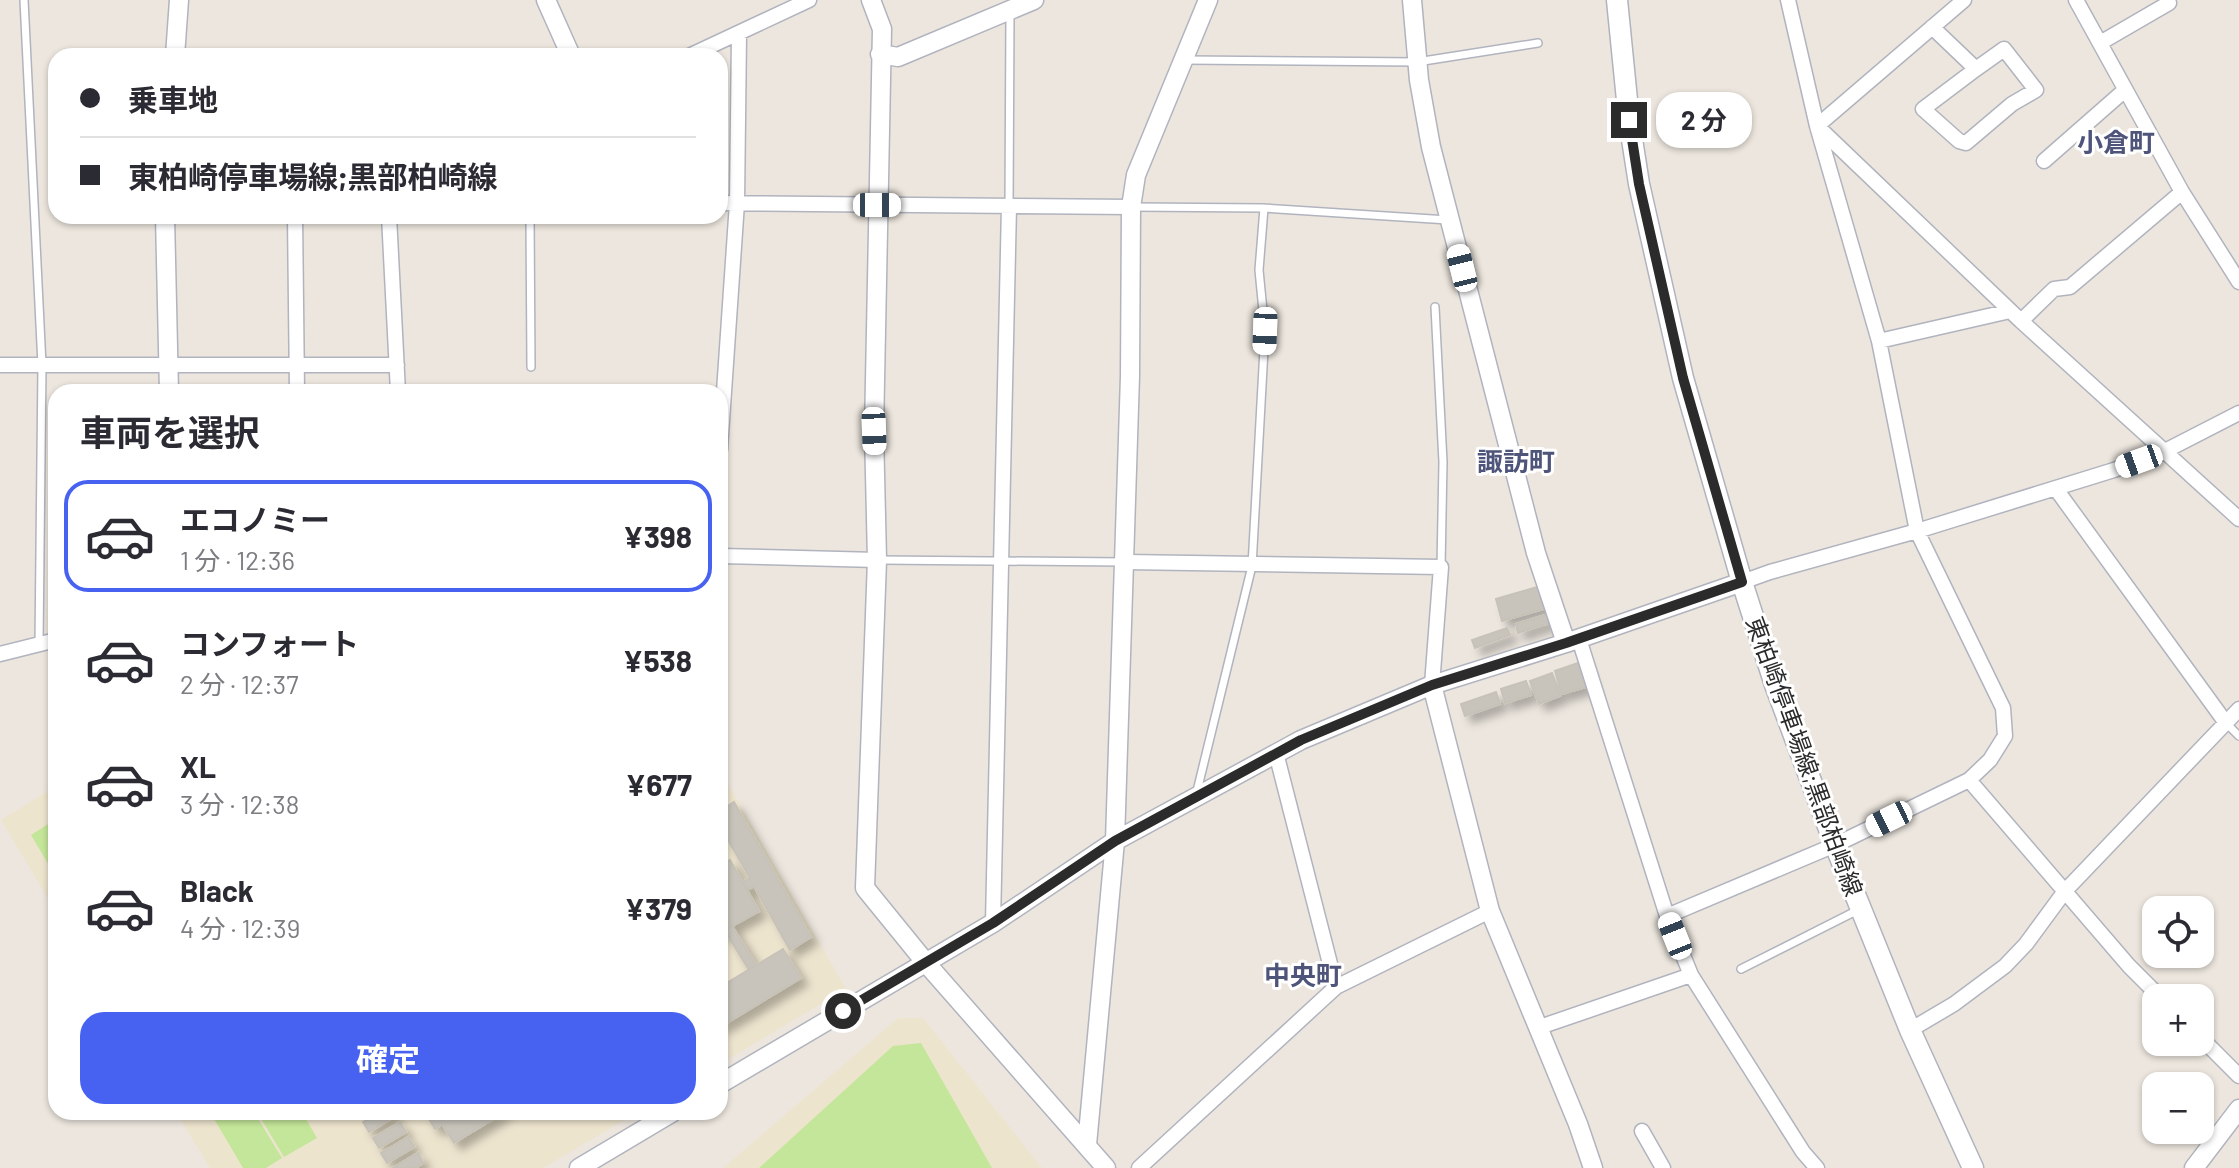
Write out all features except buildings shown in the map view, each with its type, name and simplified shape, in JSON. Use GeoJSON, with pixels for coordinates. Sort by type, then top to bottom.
{"type":"FeatureCollection","features":[{"type":"Feature","properties":{"kind":"main road","name":"東柏崎停車場線;黒部柏崎線"},"geometry":{"type":"LineString","coordinates":[[1617,0],[1639,184],[1683,378],[1742,582],[1775,685],[1835,845],[1910,1030],[1973,1168]]}},
{"type":"Feature","properties":{"kind":"street"},"geometry":{"type":"LineString","coordinates":[[176,48],[179,0]]}},
{"type":"Feature","properties":{"kind":"street"},"geometry":{"type":"LineString","coordinates":[[546,0],[567,48]]}},
{"type":"Feature","properties":{"kind":"street"},"geometry":{"type":"LineString","coordinates":[[708,48],[809,0]]}},
{"type":"Feature","properties":{"kind":"street"},"geometry":{"type":"LineString","coordinates":[[871,0],[882,29],[874,431],[877,560],[865,888],[926,963],[1106,1168]]}},
{"type":"Feature","properties":{"kind":"street"},"geometry":{"type":"LineString","coordinates":[[880,54],[898,57],[1034,0]]}},
{"type":"Feature","properties":{"kind":"street"},"geometry":{"type":"LineString","coordinates":[[1087,1145],[1115,841],[1125,562],[1131,207],[1136,175],[1208,0]]}},
{"type":"Feature","properties":{"kind":"street"},"geometry":{"type":"LineString","coordinates":[[1412,0],[1417,62],[1431,147],[1536,553],[1572,641],[1667,916],[1691,975],[1803,1152],[1817,1168]]}},
{"type":"Feature","properties":{"kind":"street"},"geometry":{"type":"LineString","coordinates":[[1667,916],[1835,845],[1969,780],[1990,760],[2005,736],[2003,708],[1917,531],[1879,341],[1817,126],[1788,0]]}},
{"type":"Feature","properties":{"kind":"street"},"geometry":{"type":"LineString","coordinates":[[1817,126],[1964,0]]}},
{"type":"Feature","properties":{"kind":"street"},"geometry":{"type":"LineString","coordinates":[[2076,0],[2182,192],[2239,282]]}},
{"type":"Feature","properties":{"kind":"street"},"geometry":{"type":"LineString","coordinates":[[2100,43],[2169,3]]}},
{"type":"Feature","properties":{"kind":"street"},"geometry":{"type":"LineString","coordinates":[[1932,27],[1976,69]]}},
{"type":"Feature","properties":{"kind":"street"},"geometry":{"type":"LineString","coordinates":[[725,384],[737,203],[739,35]]}},
{"type":"Feature","properties":{"kind":"street"},"geometry":{"type":"LineString","coordinates":[[2004,49],[2036,90],[2012,104],[1966,143],[1959,141],[1923,109],[1976,69],[2004,49]]}},
{"type":"Feature","properties":{"kind":"street"},"geometry":{"type":"LineString","coordinates":[[2044,161],[2125,90]]}},
{"type":"Feature","properties":{"kind":"street"},"geometry":{"type":"LineString","coordinates":[[1817,126],[2016,316],[2239,519]]}},
{"type":"Feature","properties":{"kind":"street"},"geometry":{"type":"LineString","coordinates":[[1879,341],[2016,316],[2054,289],[2070,287],[2182,192]]}},
{"type":"Feature","properties":{"kind":"street"},"geometry":{"type":"LineString","coordinates":[[728,203],[1131,207]]}},
{"type":"Feature","properties":{"kind":"street"},"geometry":{"type":"LineString","coordinates":[[993,923],[1009,206]]}},
{"type":"Feature","properties":{"kind":"street"},"geometry":{"type":"LineString","coordinates":[[165,224],[169,384]]}},
{"type":"Feature","properties":{"kind":"street"},"geometry":{"type":"LineString","coordinates":[[295,224],[297,384]]}},
{"type":"Feature","properties":{"kind":"street"},"geometry":{"type":"LineString","coordinates":[[389,224],[398,384]]}},
{"type":"Feature","properties":{"kind":"street"},"geometry":{"type":"LineString","coordinates":[[0,365],[397,365]]}},
{"type":"Feature","properties":{"kind":"street"},"geometry":{"type":"LineString","coordinates":[[728,1079],[993,923],[1115,841],[1301,740],[1432,685],[1572,641],[1770,572],[2056,489],[2163,452],[2239,413]]}},
{"type":"Feature","properties":{"kind":"street"},"geometry":{"type":"LineString","coordinates":[[2056,489],[2226,723]]}},
{"type":"Feature","properties":{"kind":"street"},"geometry":{"type":"LineString","coordinates":[[728,556],[877,560]]}},
{"type":"Feature","properties":{"kind":"street"},"geometry":{"type":"LineString","coordinates":[[1125,562],[1441,567],[1432,685],[1490,911],[1578,1124],[1593,1168]]}},
{"type":"Feature","properties":{"kind":"street"},"geometry":{"type":"LineString","coordinates":[[0,654],[48,642]]}},
{"type":"Feature","properties":{"kind":"street"},"geometry":{"type":"LineString","coordinates":[[1910,1030],[1954,1004],[2005,966],[2026,944],[2065,891],[2239,709]]}},
{"type":"Feature","properties":{"kind":"street"},"geometry":{"type":"LineString","coordinates":[[1276,753],[1336,987]]}},
{"type":"Feature","properties":{"kind":"street"},"geometry":{"type":"LineString","coordinates":[[1969,780],[2147,984]]}},
{"type":"Feature","properties":{"kind":"street"},"geometry":{"type":"LineString","coordinates":[[1139,1168],[1336,987],[1490,911]]}},
{"type":"Feature","properties":{"kind":"street"},"geometry":{"type":"LineString","coordinates":[[1537,1028],[1691,975]]}},
{"type":"Feature","properties":{"kind":"street"},"geometry":{"type":"LineString","coordinates":[[2214,1051],[2239,1076]]}},
{"type":"Feature","properties":{"kind":"street"},"geometry":{"type":"LineString","coordinates":[[2194,1168],[2239,1109]]}},
{"type":"Feature","properties":{"kind":"street"},"geometry":{"type":"LineString","coordinates":[[579,1168],[660,1120]]}},
{"type":"Feature","properties":{"kind":"street"},"geometry":{"type":"LineString","coordinates":[[1642,1131],[1663,1168]]}},
{"type":"Feature","properties":{"kind":"lane"},"geometry":{"type":"LineString","coordinates":[[24,0],[42,365],[39,645]]}},
{"type":"Feature","properties":{"kind":"lane"},"geometry":{"type":"LineString","coordinates":[[1009,206],[1010,11]]}},
{"type":"Feature","properties":{"kind":"lane"},"geometry":{"type":"LineString","coordinates":[[1184,60],[1417,62],[1538,43]]}},
{"type":"Feature","properties":{"kind":"lane"},"geometry":{"type":"LineString","coordinates":[[1131,207],[1264,208],[1451,220]]}},
{"type":"Feature","properties":{"kind":"lane"},"geometry":{"type":"LineString","coordinates":[[1196,797],[1252,566],[1265,331],[1259,270],[1264,208]]}},
{"type":"Feature","properties":{"kind":"lane"},"geometry":{"type":"LineString","coordinates":[[530,224],[531,367]]}},
{"type":"Feature","properties":{"kind":"lane"},"geometry":{"type":"LineString","coordinates":[[1435,307],[1443,462],[1441,567]]}},
{"type":"Feature","properties":{"kind":"lane"},"geometry":{"type":"LineString","coordinates":[[877,560],[1125,562]]}},
{"type":"Feature","properties":{"kind":"lane"},"geometry":{"type":"LineString","coordinates":[[2226,723],[2239,736]]}},
{"type":"Feature","properties":{"kind":"lane"},"geometry":{"type":"LineString","coordinates":[[1741,969],[1862,909]]}},
{"type":"Feature","properties":{"kind":"shaded area"},"geometry":{"type":"Polygon","coordinates":[[[728,784],[846,989],[728,1059],[728,784]]]}},
{"type":"Feature","properties":{"kind":"shaded area"},"geometry":{"type":"Polygon","coordinates":[[[48,791],[48,899],[1,820],[48,791]]]}},
{"type":"Feature","properties":{"kind":"shaded area"},"geometry":{"type":"Polygon","coordinates":[[[898,1018],[923,1018],[1042,1168],[723,1168],[898,1018]]]}},
{"type":"Feature","properties":{"kind":"shaded area"},"geometry":{"type":"Polygon","coordinates":[[[181,1120],[624,1120],[543,1168],[210,1168],[181,1120]]]}},
{"type":"Feature","properties":{"kind":"green space"},"geometry":{"type":"Polygon","coordinates":[[[48,824],[48,864],[31,835],[48,824]]]}},
{"type":"Feature","properties":{"kind":"green space"},"geometry":{"type":"Polygon","coordinates":[[[921,1043],[992,1168],[759,1168],[893,1046],[921,1043]]]}},
{"type":"Feature","properties":{"kind":"green space"},"geometry":{"type":"Polygon","coordinates":[[[215,1120],[259,1120],[282,1158],[266,1168],[243,1168],[215,1120]]]}},
{"type":"Feature","properties":{"kind":"green space"},"geometry":{"type":"Polygon","coordinates":[[[262,1120],[307,1120],[317,1138],[284,1157],[262,1120]]]}},
{"type":"Feature","properties":{"kind":"district","name":"小倉町"},"geometry":{"type":"Point","coordinates":[2116,141]}},
{"type":"Feature","properties":{"kind":"district","name":"諏訪町"},"geometry":{"type":"Point","coordinates":[1516,460]}},
{"type":"Feature","properties":{"kind":"district","name":"中央町"},"geometry":{"type":"Point","coordinates":[1303,974]}},
{"type":"Feature","properties":{"kind":"route"},"geometry":{"type":"LineString","coordinates":[[843,1011],[993,923],[1115,841],[1301,740],[1432,685],[1742,582],[1683,378],[1639,184],[1629,120]]}}]}
